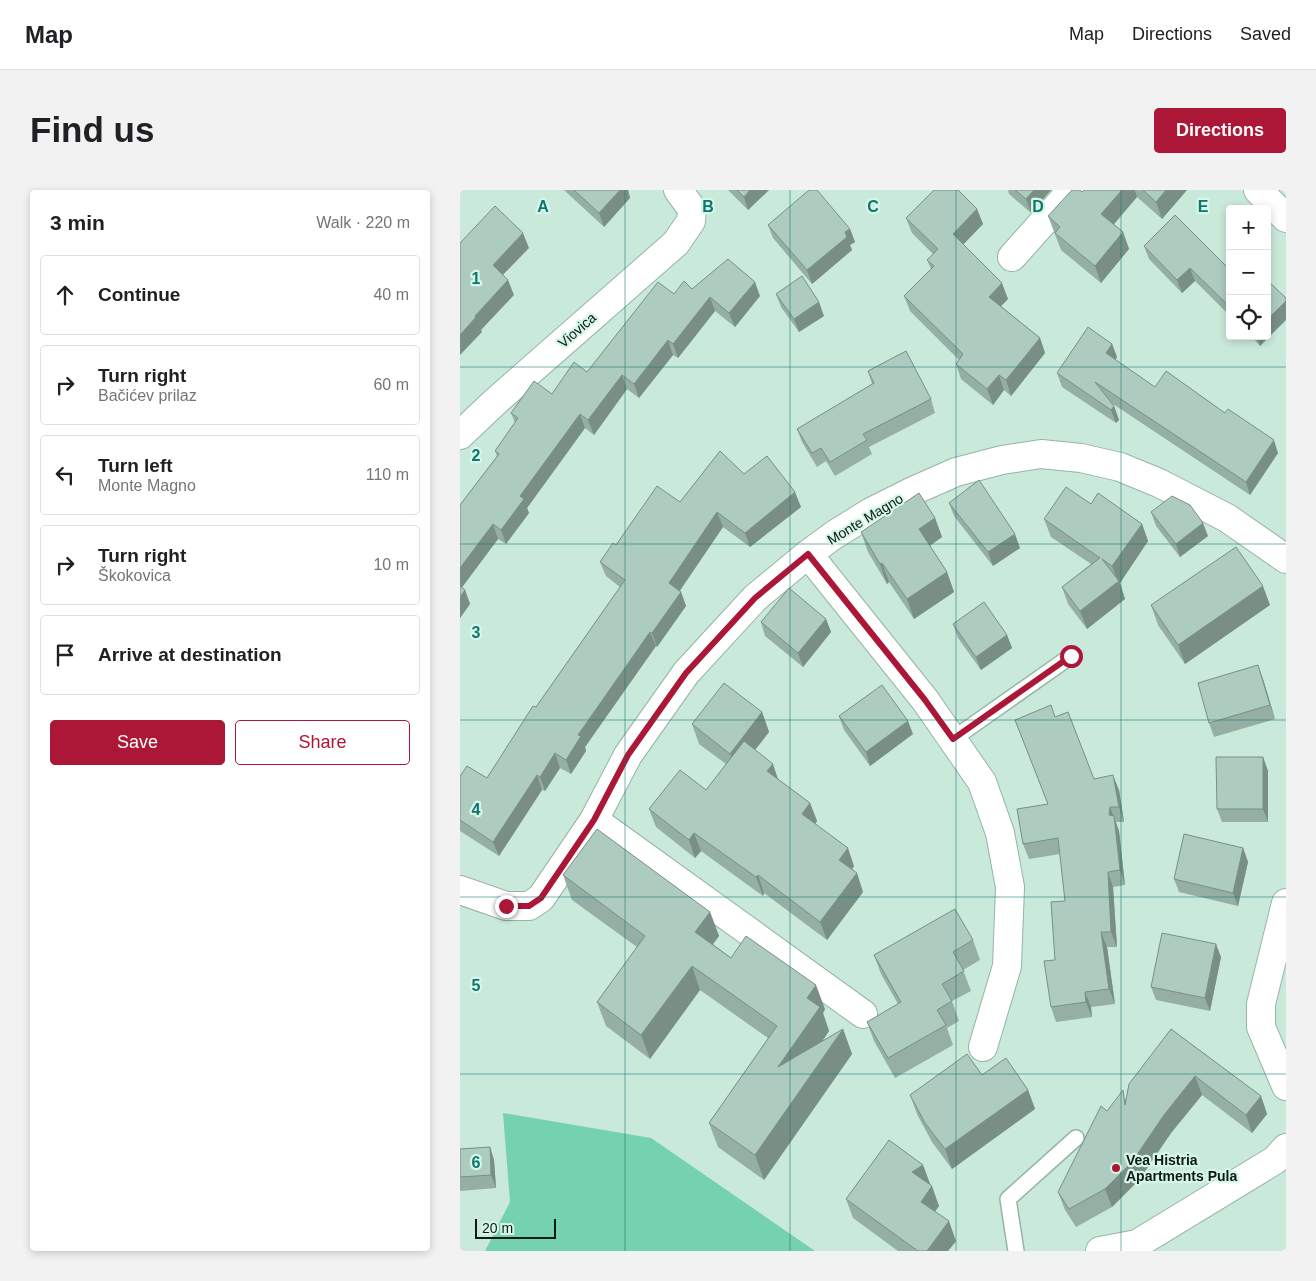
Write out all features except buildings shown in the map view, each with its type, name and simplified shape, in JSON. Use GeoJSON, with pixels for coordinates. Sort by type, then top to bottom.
{"type":"FeatureCollection","features":[{"type":"Feature","properties":{"kind":"street","name":"Viovica"},"geometry":{"type":"LineString","coordinates":[[460,435],[676,243],[691,221],[692,209],[678,190]]}},
{"type":"Feature","properties":{"kind":"street"},"geometry":{"type":"LineString","coordinates":[[1012,257],[1072,190]]}},
{"type":"Feature","properties":{"kind":"street"},"geometry":{"type":"LineString","coordinates":[[1258,190],[1286,218]]}},
{"type":"Feature","properties":{"kind":"street","name":"Monte Magno"},"geometry":{"type":"LineString","coordinates":[[460,890],[506,906],[529,906],[541,898],[594,820],[628,755],[686,673],[755,598],[834,535],[871,512],[956,472],[1002,460],[1040,454],[1081,458],[1120,468],[1159,483],[1227,518],[1286,558]]}},
{"type":"Feature","properties":{"kind":"street"},"geometry":{"type":"LineString","coordinates":[[808,554],[925,700],[982,782],[1000,833],[1010,886],[1007,966],[983,1048]]}},
{"type":"Feature","properties":{"kind":"street"},"geometry":{"type":"LineString","coordinates":[[594,820],[863,1014]]}},
{"type":"Feature","properties":{"kind":"street"},"geometry":{"type":"LineString","coordinates":[[1286,903],[1261,1004],[1261,1027],[1286,1086]]}},
{"type":"Feature","properties":{"kind":"street"},"geometry":{"type":"LineString","coordinates":[[1100,1251],[1137,1244],[1276,1160],[1286,1148]]}},
{"type":"Feature","properties":{"kind":"lane"},"geometry":{"type":"LineString","coordinates":[[953,739],[1071,656]]}},
{"type":"Feature","properties":{"kind":"lane"},"geometry":{"type":"LineString","coordinates":[[1016,1251],[1008,1199],[1076,1138]]}},
{"type":"Feature","properties":{"kind":"green space"},"geometry":{"type":"Polygon","coordinates":[[[503,1113],[651,1138],[815,1251],[485,1251],[510,1202],[503,1113]]]}},
{"type":"Feature","properties":{"kind":"place","name":"Vea Histria Apartments Pula"},"geometry":{"type":"Point","coordinates":[1116,1168]}},
{"type":"Feature","properties":{"kind":"route"},"geometry":{"type":"LineString","coordinates":[[506,906],[529,906],[541,898],[594,820],[628,755],[686,673],[755,598],[808,554],[925,700],[953,739],[1071,656]]}}]}
